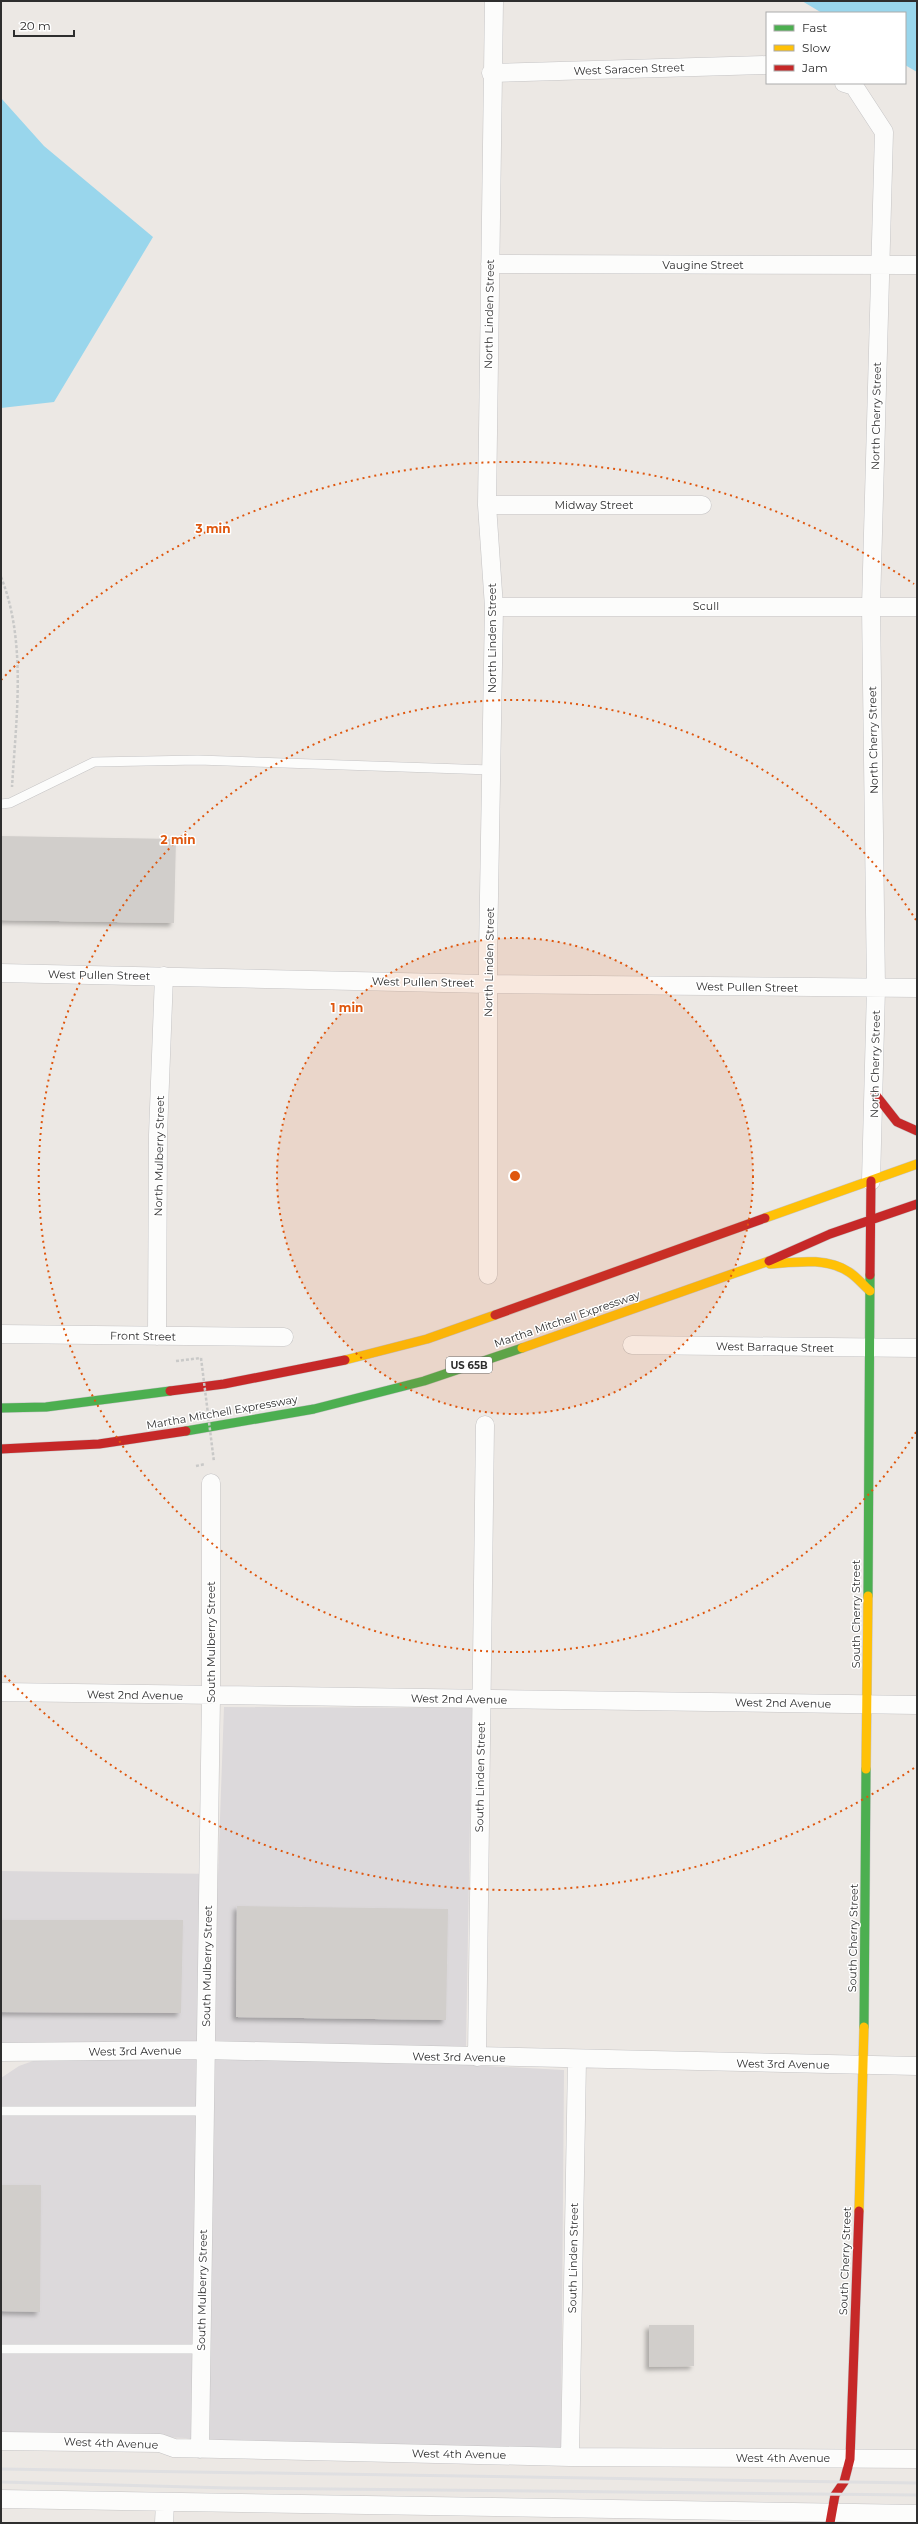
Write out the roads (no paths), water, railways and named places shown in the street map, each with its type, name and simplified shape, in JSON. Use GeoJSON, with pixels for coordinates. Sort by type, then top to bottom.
{"type":"FeatureCollection","features":[{"type":"Feature","properties":{"kind":"main road"},"geometry":{"type":"LineString","coordinates":[[875,1094],[889,1116],[904,1128],[917,1131]]}},
{"type":"Feature","properties":{"kind":"main road"},"geometry":{"type":"LineString","coordinates":[[1,1408],[46,1407],[224,1384],[391,1349],[427,1339],[538,1301],[917,1164]]}},
{"type":"Feature","properties":{"kind":"main road","name":"North Cherry Street"},"geometry":{"type":"LineString","coordinates":[[870,1348],[871,1181]]}},
{"type":"Feature","properties":{"kind":"main road","name":"Martha Mitchell Expressway"},"geometry":{"type":"LineString","coordinates":[[1,1449],[99,1444],[170,1435],[249,1422],[314,1409],[424,1380],[633,1310],[761,1264],[830,1234],[917,1204]]}},
{"type":"Feature","properties":{"kind":"main road"},"geometry":{"type":"LineString","coordinates":[[761,1264],[824,1263],[836,1265],[849,1272],[870,1291]]}},
{"type":"Feature","properties":{"kind":"main road","name":"South Cherry Street"},"geometry":{"type":"LineString","coordinates":[[830,2518],[834,2494],[844,2482],[850,2458],[864,2065],[870,1348]]}},
{"type":"Feature","properties":{"kind":"street","name":"North Linden Street"},"geometry":{"type":"LineString","coordinates":[[488,1275],[488,984],[494,607],[487,505],[494,1]]}},
{"type":"Feature","properties":{"kind":"street","name":"West Saracen Street"},"geometry":{"type":"LineString","coordinates":[[492,73],[766,66]]}},
{"type":"Feature","properties":{"kind":"street","name":"North Cherry Street"},"geometry":{"type":"LineString","coordinates":[[847,84],[854,86],[884,132],[871,606],[876,988],[875,1094],[871,1181]]}},
{"type":"Feature","properties":{"kind":"street","name":"Vaugine Street"},"geometry":{"type":"LineString","coordinates":[[490,264],[917,265]]}},
{"type":"Feature","properties":{"kind":"street","name":"Midway Street"},"geometry":{"type":"LineString","coordinates":[[487,505],[702,505]]}},
{"type":"Feature","properties":{"kind":"street","name":"Scull"},"geometry":{"type":"LineString","coordinates":[[494,607],[917,607]]}},
{"type":"Feature","properties":{"kind":"street","name":"West Pullen Street"},"geometry":{"type":"LineString","coordinates":[[1,972],[488,984],[917,988]]}},
{"type":"Feature","properties":{"kind":"street","name":"North Mulberry Street"},"geometry":{"type":"LineString","coordinates":[[157,1336],[158,1135],[164,976]]}},
{"type":"Feature","properties":{"kind":"street","name":"Front Street"},"geometry":{"type":"LineString","coordinates":[[1,1334],[284,1337]]}},
{"type":"Feature","properties":{"kind":"street","name":"West Barraque Street"},"geometry":{"type":"LineString","coordinates":[[632,1345],[917,1348]]}},
{"type":"Feature","properties":{"kind":"street","name":"South Linden Street"},"geometry":{"type":"LineString","coordinates":[[477,2057],[485,1425]]}},
{"type":"Feature","properties":{"kind":"street","name":"South Mulberry Street"},"geometry":{"type":"LineString","coordinates":[[200,2449],[211,1696],[212,1483]]}},
{"type":"Feature","properties":{"kind":"street","name":"West 2nd Avenue"},"geometry":{"type":"LineString","coordinates":[[1,1692],[917,1705]]}},
{"type":"Feature","properties":{"kind":"street","name":"West 3rd Avenue"},"geometry":{"type":"LineString","coordinates":[[1,2052],[205,2050],[577,2060],[917,2066]]}},
{"type":"Feature","properties":{"kind":"street","name":"South Linden Street"},"geometry":{"type":"LineString","coordinates":[[570,2457],[577,2060]]}},
{"type":"Feature","properties":{"kind":"street","name":"West 4th Avenue"},"geometry":{"type":"LineString","coordinates":[[1,2441],[160,2443],[174,2448],[200,2449],[570,2457],[917,2459]]}},
{"type":"Feature","properties":{"kind":"street"},"geometry":{"type":"LineString","coordinates":[[1,2499],[553,2516],[830,2518],[917,2514]]}},
{"type":"Feature","properties":{"kind":"street"},"geometry":{"type":"LineString","coordinates":[[164,2523],[165,2503]]}},
{"type":"Feature","properties":{"kind":"lane"},"geometry":{"type":"LineString","coordinates":[[6,804],[94,762],[198,760],[491,770]]}},
{"type":"Feature","properties":{"kind":"lane"},"geometry":{"type":"LineString","coordinates":[[1,2111],[204,2111]]}},
{"type":"Feature","properties":{"kind":"lane"},"geometry":{"type":"LineString","coordinates":[[1,2349],[202,2349]]}},
{"type":"Feature","properties":{"kind":"water"},"geometry":{"type":"Polygon","coordinates":[[[802,1],[917,1],[917,72],[906,66],[906,12],[820,12],[802,1]]]}},
{"type":"Feature","properties":{"kind":"water"},"geometry":{"type":"Polygon","coordinates":[[[1,98],[44,146],[153,237],[54,402],[1,408],[1,98]]]}},
{"type":"Feature","properties":{"kind":"railway"},"geometry":{"type":"LineString","coordinates":[[1,2469],[917,2483]]}},
{"type":"Feature","properties":{"kind":"railway"},"geometry":{"type":"LineString","coordinates":[[1,2482],[229,2488],[917,2495]]}}]}
